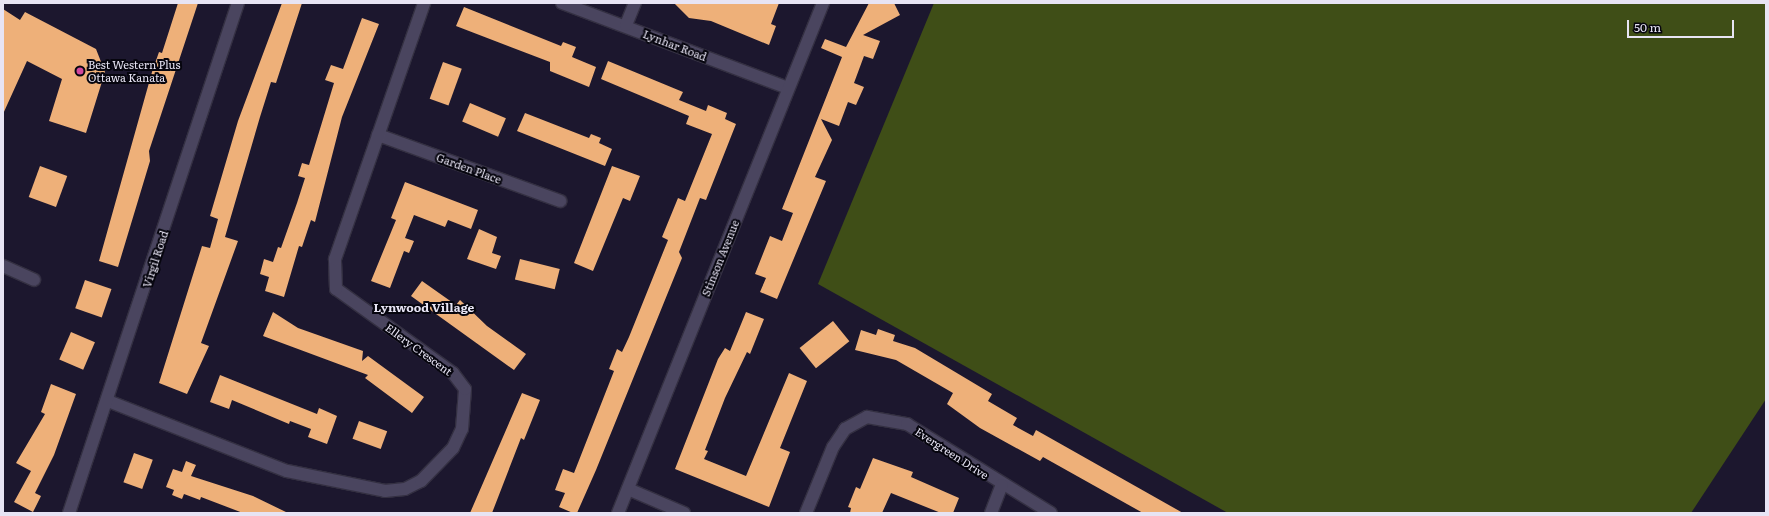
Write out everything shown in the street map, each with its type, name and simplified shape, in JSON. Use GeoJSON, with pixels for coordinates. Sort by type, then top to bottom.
{"type":"FeatureCollection","features":[{"type":"Feature","properties":{"kind":"street","name":"Virgil Road"},"geometry":{"type":"LineString","coordinates":[[69,513],[108,401],[238,3]]}},
{"type":"Feature","properties":{"kind":"street","name":"Ellery Crescent"},"geometry":{"type":"LineString","coordinates":[[108,401],[287,471],[334,482],[385,491],[405,489],[421,481],[438,465],[462,429],[465,389],[453,374],[336,289],[335,259],[424,3]]}},
{"type":"Feature","properties":{"kind":"street","name":"Lynhar Road"},"geometry":{"type":"LineString","coordinates":[[562,3],[626,25],[788,88]]}},
{"type":"Feature","properties":{"kind":"street"},"geometry":{"type":"LineString","coordinates":[[626,25],[635,3]]}},
{"type":"Feature","properties":{"kind":"street","name":"Stinson Avenue"},"geometry":{"type":"LineString","coordinates":[[618,513],[823,3]]}},
{"type":"Feature","properties":{"kind":"street","name":"Garden Place"},"geometry":{"type":"LineString","coordinates":[[378,135],[560,201]]}},
{"type":"Feature","properties":{"kind":"street"},"geometry":{"type":"LineString","coordinates":[[3,266],[34,280]]}},
{"type":"Feature","properties":{"kind":"street","name":"Evergreen Drive"},"geometry":{"type":"LineString","coordinates":[[806,513],[833,447],[846,429],[867,418],[907,424],[1002,485],[1051,513]]}},
{"type":"Feature","properties":{"kind":"street"},"geometry":{"type":"LineString","coordinates":[[991,513],[1002,485]]}},
{"type":"Feature","properties":{"kind":"street"},"geometry":{"type":"LineString","coordinates":[[628,489],[684,513]]}},
{"type":"Feature","properties":{"kind":"green space"},"geometry":{"type":"Polygon","coordinates":[[[934,3],[1766,3],[1766,399],[1691,513],[1228,513],[818,284],[934,3]]]}},
{"type":"Feature","properties":{"kind":"building"},"geometry":{"type":"Polygon","coordinates":[[[178,3],[198,3],[149,151],[150,161],[118,267],[99,261],[152,72],[159,52],[162,53],[178,3]]]}},
{"type":"Feature","properties":{"kind":"building"},"geometry":{"type":"Polygon","coordinates":[[[282,3],[302,3],[276,83],[271,82],[260,117],[225,237],[238,241],[201,343],[209,346],[187,394],[159,383],[202,246],[210,248],[218,219],[210,216],[238,121],[282,3]]]}},
{"type":"Feature","properties":{"kind":"building"},"geometry":{"type":"Polygon","coordinates":[[[674,3],[779,3],[771,24],[776,26],[769,45],[711,21],[689,18],[674,3]]]}},
{"type":"Feature","properties":{"kind":"building"},"geometry":{"type":"Polygon","coordinates":[[[869,3],[894,3],[900,15],[863,35],[880,41],[873,59],[864,56],[854,83],[864,87],[856,105],[848,102],[839,126],[821,119],[832,140],[815,177],[826,181],[777,299],[760,292],[766,278],[755,274],[770,236],[782,241],[793,213],[782,209],[842,57],[821,48],[825,39],[846,47],[869,3]]]}},
{"type":"Feature","properties":{"kind":"building"},"geometry":{"type":"Polygon","coordinates":[[[464,7],[561,46],[563,42],[576,47],[572,57],[596,67],[589,87],[550,71],[550,62],[456,26],[464,7]]]}},
{"type":"Feature","properties":{"kind":"building","name":"Best Western Plus Ottawa Kanata"},"geometry":{"type":"Polygon","coordinates":[[[3,9],[20,20],[25,12],[96,49],[105,72],[86,133],[49,121],[62,79],[27,61],[3,114],[3,9]]]}},
{"type":"Feature","properties":{"kind":"building"},"geometry":{"type":"Polygon","coordinates":[[[362,18],[379,24],[342,117],[315,222],[311,220],[302,247],[299,246],[284,297],[265,291],[269,277],[260,274],[264,259],[273,262],[278,247],[281,248],[297,203],[305,178],[298,176],[302,163],[309,165],[334,83],[325,80],[331,65],[343,69],[362,18]]]}},
{"type":"Feature","properties":{"kind":"building"},"geometry":{"type":"Polygon","coordinates":[[[608,61],[683,92],[679,100],[706,111],[708,105],[727,113],[725,119],[736,124],[706,200],[700,198],[679,252],[682,258],[596,470],[577,513],[573,513],[559,507],[565,493],[555,490],[563,469],[574,473],[614,371],[609,369],[617,349],[622,352],[668,240],[662,237],[678,198],[685,201],[712,134],[686,124],[689,116],[601,79],[608,61]]]}},
{"type":"Feature","properties":{"kind":"building"},"geometry":{"type":"Polygon","coordinates":[[[443,62],[462,69],[448,105],[430,99],[443,62]]]}},
{"type":"Feature","properties":{"kind":"building"},"geometry":{"type":"Polygon","coordinates":[[[470,103],[506,118],[498,137],[462,121],[470,103]]]}},
{"type":"Feature","properties":{"kind":"building"},"geometry":{"type":"Polygon","coordinates":[[[525,113],[589,138],[591,134],[601,138],[599,143],[612,149],[605,166],[517,131],[525,113]]]}},
{"type":"Feature","properties":{"kind":"building"},"geometry":{"type":"Polygon","coordinates":[[[40,166],[67,176],[56,207],[29,197],[40,166]]]}},
{"type":"Feature","properties":{"kind":"building"},"geometry":{"type":"Polygon","coordinates":[[[612,166],[640,176],[630,201],[623,198],[593,271],[574,263],[612,166]]]}},
{"type":"Feature","properties":{"kind":"building"},"geometry":{"type":"Polygon","coordinates":[[[405,182],[478,210],[471,229],[448,220],[445,227],[414,215],[405,238],[414,241],[409,253],[404,251],[390,288],[371,281],[396,220],[391,218],[405,182]]]}},
{"type":"Feature","properties":{"kind":"building"},"geometry":{"type":"Polygon","coordinates":[[[479,229],[497,237],[492,253],[501,256],[496,269],[467,259],[479,229]]]}},
{"type":"Feature","properties":{"kind":"building"},"geometry":{"type":"Polygon","coordinates":[[[520,259],[560,269],[555,289],[515,279],[520,259]]]}},
{"type":"Feature","properties":{"kind":"building"},"geometry":{"type":"Polygon","coordinates":[[[85,280],[111,289],[102,317],[75,308],[85,280]]]}},
{"type":"Feature","properties":{"kind":"building"},"geometry":{"type":"Polygon","coordinates":[[[422,281],[456,305],[460,300],[487,326],[526,354],[514,370],[411,296],[422,281]]]}},
{"type":"Feature","properties":{"kind":"building"},"geometry":{"type":"Polygon","coordinates":[[[273,312],[298,328],[363,351],[362,361],[368,356],[424,397],[412,413],[365,378],[368,375],[263,336],[273,312]]]}},
{"type":"Feature","properties":{"kind":"building"},"geometry":{"type":"Polygon","coordinates":[[[746,312],[764,319],[750,354],[747,352],[725,398],[705,450],[708,451],[704,459],[746,476],[789,373],[807,381],[780,448],[790,452],[769,507],[675,469],[718,359],[725,348],[730,351],[746,312]]]}},
{"type":"Feature","properties":{"kind":"building"},"geometry":{"type":"Polygon","coordinates":[[[833,321],[849,341],[816,368],[800,348],[833,321]]]}},
{"type":"Feature","properties":{"kind":"building"},"geometry":{"type":"Polygon","coordinates":[[[878,329],[895,335],[893,341],[915,348],[992,394],[988,401],[1017,418],[1013,425],[1033,436],[1036,430],[1183,513],[1143,513],[1043,457],[1040,461],[980,428],[947,404],[953,393],[896,360],[855,350],[861,330],[876,335],[878,329]]]}},
{"type":"Feature","properties":{"kind":"building"},"geometry":{"type":"Polygon","coordinates":[[[71,332],[95,342],[83,370],[59,360],[71,332]]]}},
{"type":"Feature","properties":{"kind":"building"},"geometry":{"type":"Polygon","coordinates":[[[220,375],[317,414],[319,408],[337,416],[327,444],[308,437],[311,429],[290,421],[289,424],[232,400],[229,409],[210,402],[220,375]]]}},
{"type":"Feature","properties":{"kind":"building"},"geometry":{"type":"Polygon","coordinates":[[[51,384],[76,394],[54,455],[35,493],[41,496],[33,512],[14,502],[31,471],[16,463],[45,414],[41,412],[51,384]]]}},
{"type":"Feature","properties":{"kind":"building"},"geometry":{"type":"Polygon","coordinates":[[[522,393],[540,400],[524,440],[521,438],[492,513],[470,513],[522,393]]]}},
{"type":"Feature","properties":{"kind":"building"},"geometry":{"type":"Polygon","coordinates":[[[359,421],[387,431],[381,449],[353,439],[359,421]]]}},
{"type":"Feature","properties":{"kind":"building"},"geometry":{"type":"Polygon","coordinates":[[[134,453],[153,460],[142,489],[123,482],[134,453]]]}},
{"type":"Feature","properties":{"kind":"building"},"geometry":{"type":"Polygon","coordinates":[[[873,458],[913,472],[911,477],[959,498],[953,513],[941,513],[891,493],[882,513],[850,513],[851,508],[848,507],[856,487],[860,489],[873,458]]]}},
{"type":"Feature","properties":{"kind":"building"},"geometry":{"type":"Polygon","coordinates":[[[186,461],[196,465],[191,476],[253,496],[288,513],[243,513],[201,497],[200,500],[184,494],[182,499],[172,495],[174,490],[166,487],[173,469],[182,472],[186,461]]]}},
{"type":"Feature","properties":{"kind":"place","name":"Best Western Plus Ottawa Kanata"},"geometry":{"type":"Point","coordinates":[80,71]}},
{"type":"Feature","properties":{"kind":"district","name":"Lynwood Village"},"geometry":{"type":"Point","coordinates":[424,308]}}]}
